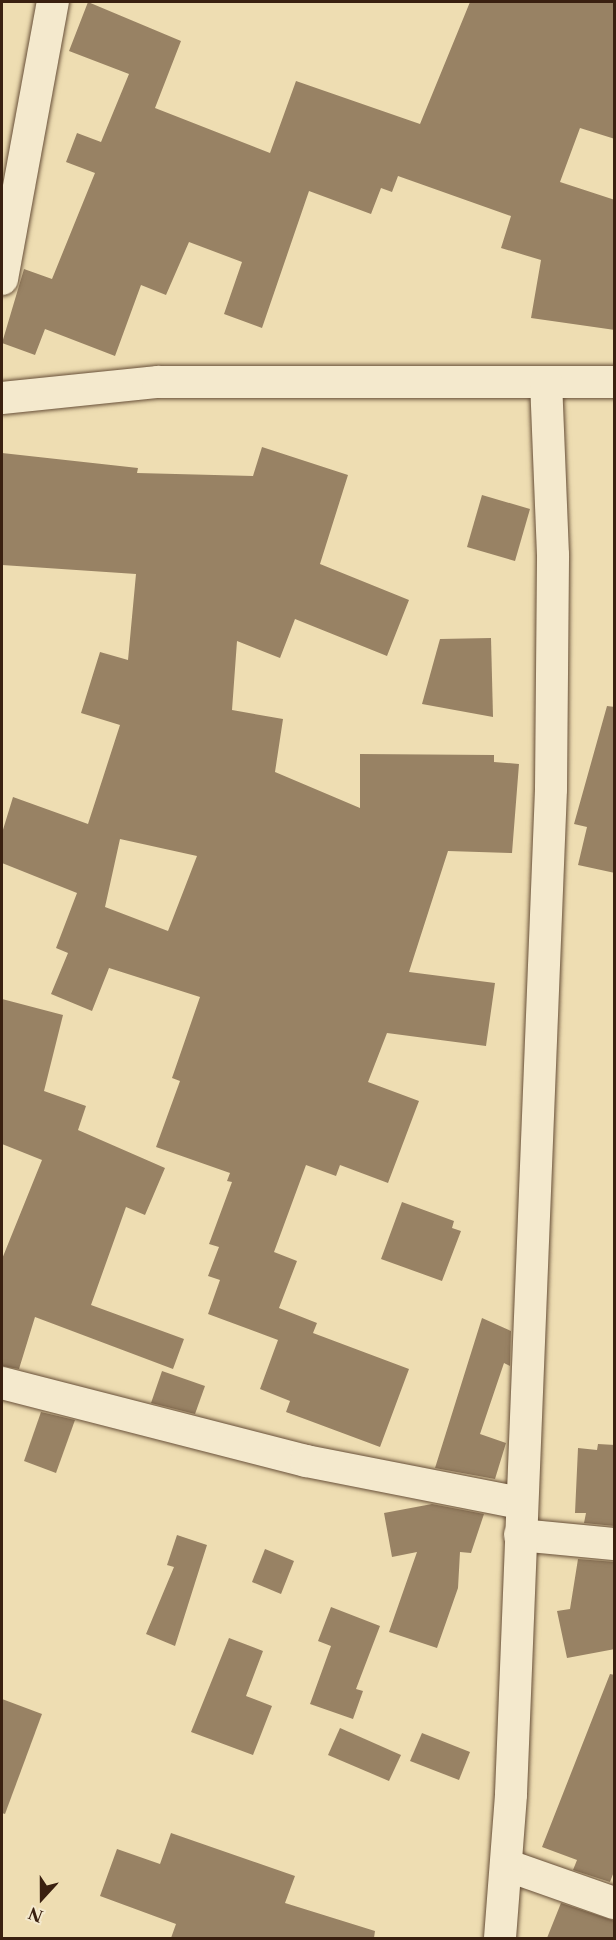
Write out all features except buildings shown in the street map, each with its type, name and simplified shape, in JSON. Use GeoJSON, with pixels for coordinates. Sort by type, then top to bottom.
{"type":"FeatureCollection","features":[{"type":"Feature","properties":{"kind":"street"},"geometry":{"type":"LineString","coordinates":[[2,279],[53,2]]}},
{"type":"Feature","properties":{"kind":"street"},"geometry":{"type":"LineString","coordinates":[[2,398],[158,382],[615,381]]}},
{"type":"Feature","properties":{"kind":"street"},"geometry":{"type":"LineString","coordinates":[[500,1938],[506,1865],[551,789],[553,555],[546,382]]}},
{"type":"Feature","properties":{"kind":"street"},"geometry":{"type":"LineString","coordinates":[[2,1383],[306,1461],[521,1503]]}},
{"type":"Feature","properties":{"kind":"street"},"geometry":{"type":"LineString","coordinates":[[520,1535],[615,1544]]}},
{"type":"Feature","properties":{"kind":"street"},"geometry":{"type":"LineString","coordinates":[[506,1865],[615,1903]]}}]}
